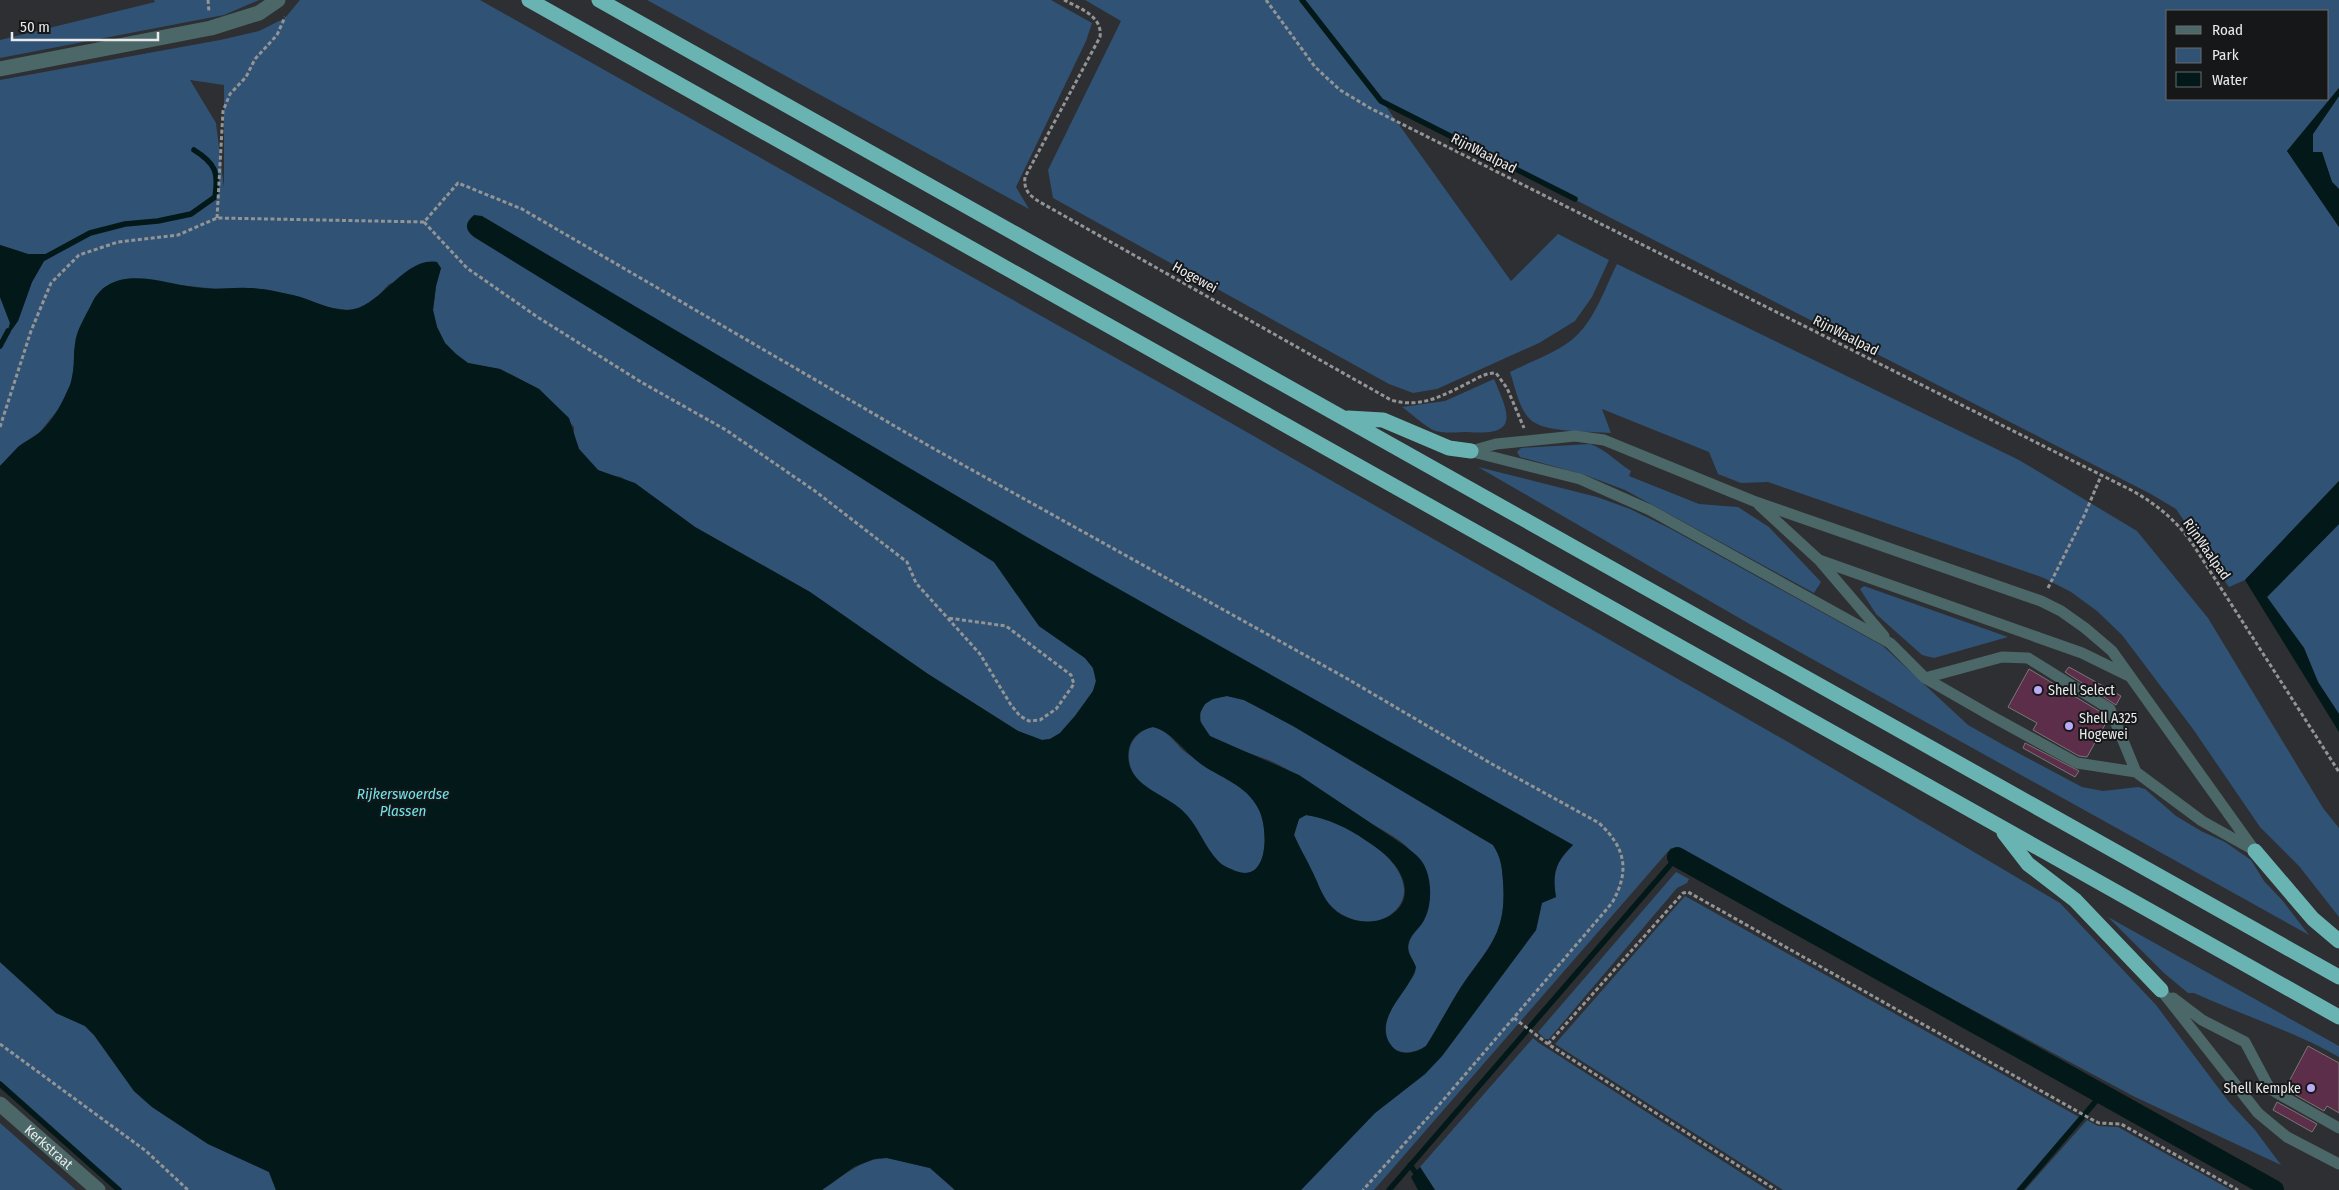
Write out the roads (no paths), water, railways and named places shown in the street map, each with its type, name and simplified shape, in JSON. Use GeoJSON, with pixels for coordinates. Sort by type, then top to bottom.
{"type":"FeatureCollection","features":[{"type":"Feature","properties":{"kind":"highway"},"geometry":{"type":"LineString","coordinates":[[528,0],[2339,1017]]}},
{"type":"Feature","properties":{"kind":"highway"},"geometry":{"type":"LineString","coordinates":[[599,0],[2339,977]]}},
{"type":"Feature","properties":{"kind":"highway"},"geometry":{"type":"LineString","coordinates":[[1343,418],[1383,420],[1449,448],[1471,451]]}},
{"type":"Feature","properties":{"kind":"highway"},"geometry":{"type":"LineString","coordinates":[[1998,826],[2028,864],[2075,900],[2162,990]]}},
{"type":"Feature","properties":{"kind":"highway"},"geometry":{"type":"LineString","coordinates":[[2256,851],[2313,919],[2339,941]]}},
{"type":"Feature","properties":{"kind":"street"},"geometry":{"type":"LineString","coordinates":[[0,69],[212,28],[259,13],[278,0]]}},
{"type":"Feature","properties":{"kind":"street","name":"Kerkstraat"},"geometry":{"type":"LineString","coordinates":[[0,1104],[98,1190]]}},
{"type":"Feature","properties":{"kind":"lane"},"geometry":{"type":"LineString","coordinates":[[1471,451],[1496,444],[1575,436],[1604,440],[1756,502],[2041,602],[2061,611],[2092,633],[2112,651],[2256,851]]}},
{"type":"Feature","properties":{"kind":"lane"},"geometry":{"type":"LineString","coordinates":[[1471,451],[1580,480],[1650,510],[1831,608],[1890,643]]}},
{"type":"Feature","properties":{"kind":"lane"},"geometry":{"type":"LineString","coordinates":[[1756,502],[1819,560],[1890,643],[1925,678],[2077,763],[2136,772],[2202,821],[2256,851]]}},
{"type":"Feature","properties":{"kind":"lane"},"geometry":{"type":"LineString","coordinates":[[1819,560],[2082,653],[2130,676]]}},
{"type":"Feature","properties":{"kind":"lane"},"geometry":{"type":"LineString","coordinates":[[1925,678],[2002,657],[2028,658],[2110,709],[2136,772]]}},
{"type":"Feature","properties":{"kind":"lane"},"geometry":{"type":"LineString","coordinates":[[2162,990],[2202,1020],[2245,1042],[2270,1089],[2339,1128]]}},
{"type":"Feature","properties":{"kind":"lane"},"geometry":{"type":"LineString","coordinates":[[2162,990],[2258,1113],[2287,1137],[2339,1164]]}},
{"type":"Feature","properties":{"kind":"water"},"geometry":{"type":"Polygon","coordinates":[[[2339,88],[2339,96],[2313,134],[2313,152],[2322,152],[2332,182],[2339,189],[2339,227],[2287,151],[2339,88]]]}},
{"type":"Feature","properties":{"kind":"water","name":"Rijkerswoerdse Plassen"},"geometry":{"type":"Polygon","coordinates":[[[474,215],[482,216],[1023,535],[1573,845],[1559,862],[1555,874],[1556,897],[1542,903],[1536,930],[1442,1056],[1425,1074],[1375,1113],[1301,1190],[955,1190],[930,1168],[887,1158],[874,1159],[854,1167],[822,1190],[276,1190],[269,1172],[208,1144],[152,1107],[134,1091],[94,1035],[85,1026],[56,1013],[0,962],[0,466],[18,447],[45,427],[58,410],[72,380],[75,344],[79,329],[91,305],[101,291],[113,283],[126,279],[141,278],[209,289],[242,288],[271,290],[340,310],[347,310],[359,308],[370,302],[414,267],[425,262],[437,262],[441,268],[436,286],[433,310],[437,327],[445,343],[468,363],[500,369],[539,389],[569,418],[579,449],[598,470],[635,483],[695,527],[810,592],[928,674],[1018,731],[1042,740],[1050,739],[1060,733],[1093,691],[1096,681],[1093,668],[1085,658],[1039,626],[994,562],[711,383],[474,237],[467,229],[467,223],[474,215]],[[1227,696],[1213,699],[1205,704],[1200,713],[1200,721],[1210,736],[1299,775],[1405,846],[1417,855],[1424,865],[1429,881],[1429,908],[1423,922],[1412,935],[1408,945],[1409,954],[1416,967],[1413,976],[1389,1015],[1386,1035],[1391,1045],[1401,1052],[1408,1053],[1426,1046],[1461,987],[1488,949],[1499,927],[1502,914],[1503,881],[1501,862],[1496,849],[1493,845],[1293,726],[1244,700],[1227,696]],[[1153,727],[1145,729],[1138,734],[1132,740],[1129,748],[1128,760],[1137,779],[1182,810],[1197,829],[1209,850],[1226,867],[1246,873],[1255,869],[1264,852],[1265,841],[1262,818],[1253,801],[1239,787],[1197,761],[1165,732],[1153,727]],[[1306,815],[1299,819],[1294,835],[1329,904],[1342,915],[1357,921],[1372,921],[1386,917],[1397,910],[1404,899],[1404,885],[1397,868],[1387,856],[1337,824],[1322,818],[1306,815]]]}},
{"type":"Feature","properties":{"kind":"water"},"geometry":{"type":"Polygon","coordinates":[[[0,245],[28,254],[48,254],[32,282],[18,321],[6,338],[10,323],[0,297],[0,245]]]}},
{"type":"Feature","properties":{"kind":"water"},"geometry":{"type":"Polygon","coordinates":[[[2339,481],[2339,524],[2267,597],[2304,648],[2318,682],[2339,714],[2339,732],[2245,580],[2339,481]]]}},
{"type":"Feature","properties":{"kind":"water"},"geometry":{"type":"Polygon","coordinates":[[[1420,1167],[1435,1190],[1418,1190],[1411,1177],[1420,1167]]]}},
{"type":"Feature","properties":{"kind":"waterway"},"geometry":{"type":"LineString","coordinates":[[1302,0],[1381,101],[1575,199]]}},
{"type":"Feature","properties":{"kind":"waterway"},"geometry":{"type":"LineString","coordinates":[[44,258],[90,233],[125,224],[158,221],[191,214],[215,197],[216,175],[214,169],[207,159],[194,150]]}},
{"type":"Feature","properties":{"kind":"waterway"},"geometry":{"type":"LineString","coordinates":[[0,346],[8,331]]}},
{"type":"Feature","properties":{"kind":"waterway"},"geometry":{"type":"LineString","coordinates":[[1389,1190],[1677,857]]}},
{"type":"Feature","properties":{"kind":"waterway"},"geometry":{"type":"LineString","coordinates":[[1677,857],[2274,1190]]}},
{"type":"Feature","properties":{"kind":"waterway"},"geometry":{"type":"LineString","coordinates":[[0,1084],[119,1190]]}},
{"type":"Feature","properties":{"kind":"waterway"},"geometry":{"type":"LineString","coordinates":[[2020,1190],[2102,1094]]}},
{"type":"Feature","properties":{"kind":"waterway"},"geometry":{"type":"LineString","coordinates":[[1410,1165],[1428,1190]]}},
{"type":"Feature","properties":{"kind":"place","name":"Shell Select"},"geometry":{"type":"Point","coordinates":[2038,690]}},
{"type":"Feature","properties":{"kind":"place","name":"Shell A325 Hogewei"},"geometry":{"type":"Point","coordinates":[2069,726]}},
{"type":"Feature","properties":{"kind":"place","name":"Shell Kempke"},"geometry":{"type":"Point","coordinates":[2311,1088]}}]}
